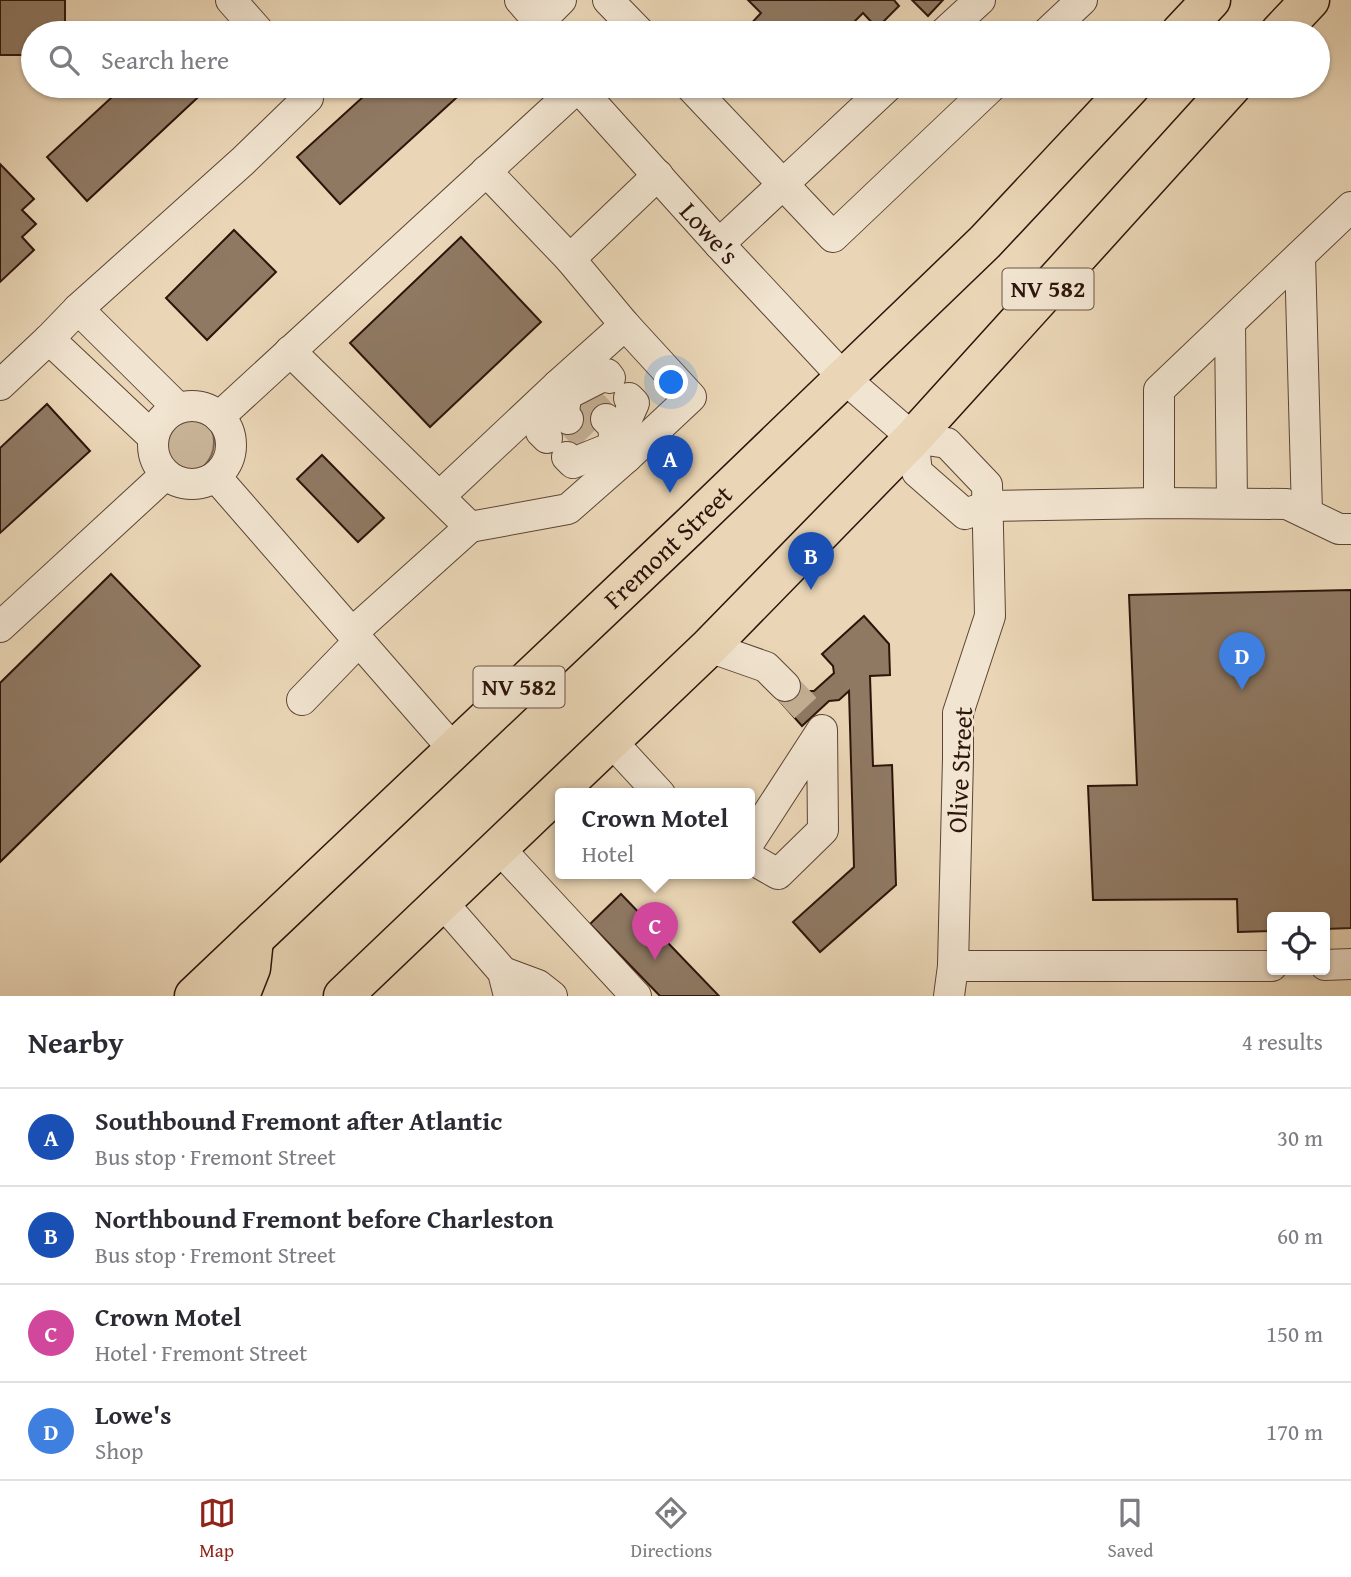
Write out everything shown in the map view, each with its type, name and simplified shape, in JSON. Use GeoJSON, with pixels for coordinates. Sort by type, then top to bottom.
{"type":"FeatureCollection","features":[{"type":"Feature","properties":{"kind":"main road"},"geometry":{"type":"LineString","coordinates":[[1191,21],[1210,0]]}},
{"type":"Feature","properties":{"kind":"main road"},"geometry":{"type":"LineString","coordinates":[[1290,21],[1310,0]]}},
{"type":"Feature","properties":{"kind":"main road","name":"Fremont Street"},"geometry":{"type":"LineString","coordinates":[[194,996],[985,242],[1120,98]]}},
{"type":"Feature","properties":{"kind":"main road","name":"NV 582"},"geometry":{"type":"LineString","coordinates":[[563,788],[709,647],[913,438],[1221,98]]}},
{"type":"Feature","properties":{"kind":"main road","name":"NV 582"},"geometry":{"type":"LineString","coordinates":[[343,996],[555,795]]}},
{"type":"Feature","properties":{"kind":"main road"},"geometry":{"type":"LineString","coordinates":[[240,996],[251,968],[254,939]]}},
{"type":"Feature","properties":{"kind":"street"},"geometry":{"type":"LineString","coordinates":[[231,0],[249,21]]}},
{"type":"Feature","properties":{"kind":"street"},"geometry":{"type":"LineString","coordinates":[[535,18],[561,0]]}},
{"type":"Feature","properties":{"kind":"street"},"geometry":{"type":"LineString","coordinates":[[608,0],[628,21]]}},
{"type":"Feature","properties":{"kind":"street"},"geometry":{"type":"LineString","coordinates":[[957,21],[979,0]]}},
{"type":"Feature","properties":{"kind":"street"},"geometry":{"type":"LineString","coordinates":[[1060,21],[1082,0]]}},
{"type":"Feature","properties":{"kind":"street"},"geometry":{"type":"LineString","coordinates":[[0,385],[78,309],[243,161],[308,98]]}},
{"type":"Feature","properties":{"kind":"street"},"geometry":{"type":"LineString","coordinates":[[219,417],[564,98]]}},
{"type":"Feature","properties":{"kind":"street","name":"Lowe's"},"geometry":{"type":"LineString","coordinates":[[588,98],[844,378]]}},
{"type":"Feature","properties":{"kind":"street"},"geometry":{"type":"LineString","coordinates":[[702,98],[833,237],[979,98]]}},
{"type":"Feature","properties":{"kind":"street"},"geometry":{"type":"LineString","coordinates":[[719,244],[875,98]]}},
{"type":"Feature","properties":{"kind":"street"},"geometry":{"type":"LineString","coordinates":[[486,171],[570,259],[625,325],[691,397],[583,425]]}},
{"type":"Feature","properties":{"kind":"street"},"geometry":{"type":"LineString","coordinates":[[570,259],[658,175]]}},
{"type":"Feature","properties":{"kind":"street"},"geometry":{"type":"LineString","coordinates":[[1159,503],[1160,390],[1351,207]]}},
{"type":"Feature","properties":{"kind":"street"},"geometry":{"type":"LineString","coordinates":[[1300,256],[1307,513]]}},
{"type":"Feature","properties":{"kind":"street"},"geometry":{"type":"LineString","coordinates":[[78,309],[178,408]]}},
{"type":"Feature","properties":{"kind":"street"},"geometry":{"type":"LineString","coordinates":[[1230,323],[1232,503]]}},
{"type":"Feature","properties":{"kind":"street"},"geometry":{"type":"LineString","coordinates":[[302,700],[356,637],[470,527],[568,509],[583,425],[625,325]]}},
{"type":"Feature","properties":{"kind":"street"},"geometry":{"type":"LineString","coordinates":[[49,339],[153,437]]}},
{"type":"Feature","properties":{"kind":"street"},"geometry":{"type":"LineString","coordinates":[[290,351],[470,527]]}},
{"type":"Feature","properties":{"kind":"street"},"geometry":{"type":"LineString","coordinates":[[440,496],[583,425],[634,404],[607,374],[583,425]]}},
{"type":"Feature","properties":{"kind":"street"},"geometry":{"type":"LineString","coordinates":[[844,378],[913,438],[917,471],[965,514],[988,506],[1287,504],[1339,530],[1351,529]]}},
{"type":"Feature","properties":{"kind":"street"},"geometry":{"type":"LineString","coordinates":[[190,405],[202,407],[219,417],[228,430],[231,454],[216,477],[204,483],[190,485],[165,475],[152,451],[158,424],[167,414],[190,405]]}},
{"type":"Feature","properties":{"kind":"street","name":"Olive Street"},"geometry":{"type":"LineString","coordinates":[[913,438],[947,443],[987,485],[990,616],[958,712],[953,966],[950,996]]}},
{"type":"Feature","properties":{"kind":"street"},"geometry":{"type":"LineString","coordinates":[[0,627],[165,475]]}},
{"type":"Feature","properties":{"kind":"street"},"geometry":{"type":"LineString","coordinates":[[216,477],[454,750]]}},
{"type":"Feature","properties":{"kind":"street"},"geometry":{"type":"LineString","coordinates":[[709,647],[766,667],[785,686]]}},
{"type":"Feature","properties":{"kind":"street"},"geometry":{"type":"LineString","coordinates":[[755,832],[817,723],[823,830],[778,874],[755,861]]}},
{"type":"Feature","properties":{"kind":"street"},"geometry":{"type":"LineString","coordinates":[[612,742],[654,788]]}},
{"type":"Feature","properties":{"kind":"street"},"geometry":{"type":"LineString","coordinates":[[499,848],[636,996]]}},
{"type":"Feature","properties":{"kind":"street"},"geometry":{"type":"LineString","coordinates":[[442,902],[506,984],[538,985],[552,996]]}},
{"type":"Feature","properties":{"kind":"street"},"geometry":{"type":"LineString","coordinates":[[1330,964],[1351,964]]}},
{"type":"Feature","properties":{"kind":"street"},"geometry":{"type":"LineString","coordinates":[[953,966],[1267,966]]}},
{"type":"Feature","properties":{"kind":"shaded area"},"geometry":{"type":"Polygon","coordinates":[[[173,408],[187,408],[199,413],[209,423],[214,442],[209,461],[199,471],[187,476],[173,476],[161,471],[151,461],[146,449],[146,435],[151,423],[161,413],[173,408]]]}},
{"type":"Feature","properties":{"kind":"building"},"geometry":{"type":"Polygon","coordinates":[[[0,0],[65,0],[65,21],[21,21],[21,55],[0,55],[0,0]]]}},
{"type":"Feature","properties":{"kind":"building"},"geometry":{"type":"Polygon","coordinates":[[[748,0],[894,0],[899,6],[884,21],[870,21],[863,13],[855,21],[754,21],[761,13],[748,0]]]}},
{"type":"Feature","properties":{"kind":"building"},"geometry":{"type":"Polygon","coordinates":[[[912,0],[943,0],[928,16],[912,0]]]}},
{"type":"Feature","properties":{"kind":"building"},"geometry":{"type":"Polygon","coordinates":[[[111,98],[197,98],[87,201],[47,157],[111,98]]]}},
{"type":"Feature","properties":{"kind":"building"},"geometry":{"type":"Polygon","coordinates":[[[362,98],[456,98],[340,204],[297,157],[362,98]]]}},
{"type":"Feature","properties":{"kind":"building"},"geometry":{"type":"Polygon","coordinates":[[[0,164],[34,199],[22,210],[36,224],[22,237],[34,250],[0,282],[0,164]]]}},
{"type":"Feature","properties":{"kind":"building"},"geometry":{"type":"Polygon","coordinates":[[[234,230],[276,272],[207,340],[166,298],[234,230]]]}},
{"type":"Feature","properties":{"kind":"building"},"geometry":{"type":"Polygon","coordinates":[[[461,237],[541,322],[430,427],[350,343],[461,237]]]}},
{"type":"Feature","properties":{"kind":"building"},"geometry":{"type":"Polygon","coordinates":[[[47,404],[90,451],[0,533],[0,448],[47,404]]]}},
{"type":"Feature","properties":{"kind":"building"},"geometry":{"type":"Polygon","coordinates":[[[322,455],[384,518],[358,542],[297,479],[322,455]]]}},
{"type":"Feature","properties":{"kind":"building"},"geometry":{"type":"Polygon","coordinates":[[[111,574],[200,666],[0,862],[0,683],[111,574]]]}},
{"type":"Feature","properties":{"kind":"building"},"geometry":{"type":"Polygon","coordinates":[[[1351,590],[1351,928],[1330,929],[1330,912],[1267,912],[1267,931],[1238,932],[1237,899],[1093,900],[1088,786],[1137,785],[1129,595],[1351,590]]]}},
{"type":"Feature","properties":{"kind":"building"},"geometry":{"type":"Polygon","coordinates":[[[864,616],[889,644],[890,675],[870,676],[873,766],[892,765],[896,885],[820,952],[793,922],[854,867],[849,691],[839,700],[829,701],[802,726],[777,698],[793,683],[800,691],[814,691],[834,673],[833,666],[822,654],[864,616]]]}},
{"type":"Feature","properties":{"kind":"building"},"geometry":{"type":"Polygon","coordinates":[[[621,894],[719,996],[660,996],[590,924],[621,894]]]}},
{"type":"Feature","properties":{"kind":"tunnel"},"geometry":{"type":"LineString","coordinates":[[587,399],[606,419]]}},
{"type":"Feature","properties":{"kind":"tunnel"},"geometry":{"type":"LineString","coordinates":[[568,419],[587,438]]}},
{"type":"Feature","properties":{"kind":"tunnel"},"geometry":{"type":"LineString","coordinates":[[785,686],[813,716]]}},
{"type":"Feature","properties":{"kind":"place","name":"Southbound Fremont after Atlantic"},"geometry":{"type":"Point","coordinates":[670,493]}},
{"type":"Feature","properties":{"kind":"place","name":"Northbound Fremont before Charleston"},"geometry":{"type":"Point","coordinates":[811,590]}},
{"type":"Feature","properties":{"kind":"place","name":"Lowe's"},"geometry":{"type":"Point","coordinates":[1242,690]}},
{"type":"Feature","properties":{"kind":"place","name":"Crown Motel"},"geometry":{"type":"Point","coordinates":[655,960]}}]}
